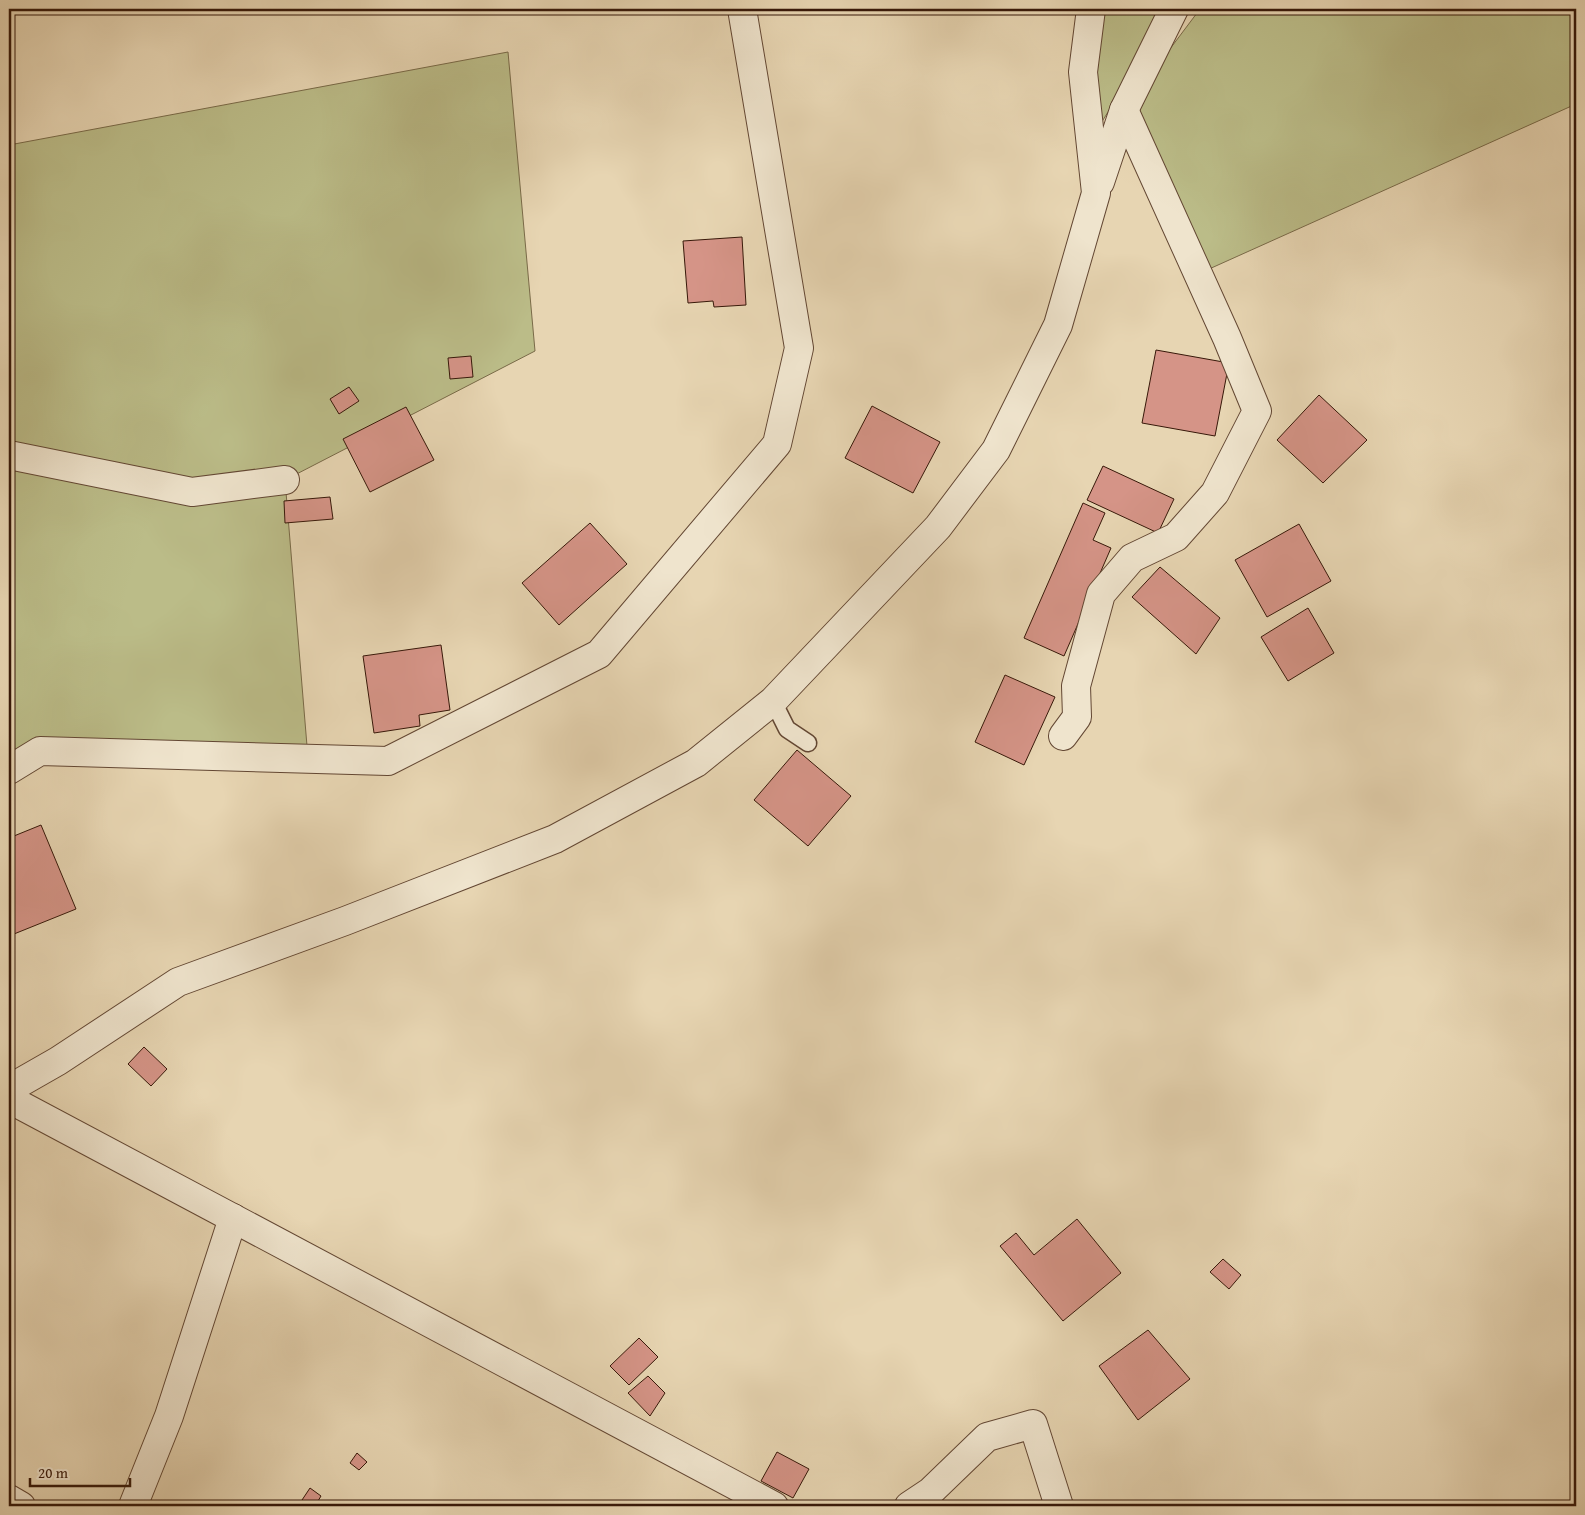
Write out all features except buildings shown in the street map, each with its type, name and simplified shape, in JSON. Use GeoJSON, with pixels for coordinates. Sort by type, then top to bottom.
{"type":"FeatureCollection","features":[{"type":"Feature","properties":{"kind":"street"},"geometry":{"type":"LineString","coordinates":[[9,770],[40,751],[388,761],[599,654],[777,444],[799,348],[742,9]]}},
{"type":"Feature","properties":{"kind":"street"},"geometry":{"type":"LineString","coordinates":[[1092,9],[1083,72],[1096,193]]}},
{"type":"Feature","properties":{"kind":"street"},"geometry":{"type":"LineString","coordinates":[[9,1088],[58,1061],[178,982],[345,921],[555,840],[696,763],[773,701],[938,527],[996,450],[1058,326],[1096,193],[1124,110],[1174,9]]}},
{"type":"Feature","properties":{"kind":"street"},"geometry":{"type":"LineString","coordinates":[[1063,736],[1076,716],[1076,686],[1101,594],[1132,558],[1176,538],[1215,493],[1257,411],[1227,338],[1124,110]]}},
{"type":"Feature","properties":{"kind":"street"},"geometry":{"type":"LineString","coordinates":[[9,455],[192,492],[285,480]]}},
{"type":"Feature","properties":{"kind":"street"},"geometry":{"type":"LineString","coordinates":[[9,1099],[774,1506]]}},
{"type":"Feature","properties":{"kind":"street"},"geometry":{"type":"LineString","coordinates":[[133,1506],[169,1416],[233,1218]]}},
{"type":"Feature","properties":{"kind":"street"},"geometry":{"type":"LineString","coordinates":[[909,1506],[930,1492],[987,1437],[1033,1424],[1059,1506]]}},
{"type":"Feature","properties":{"kind":"street"},"geometry":{"type":"LineString","coordinates":[[9,1499],[22,1506]]}},
{"type":"Feature","properties":{"kind":"lane"},"geometry":{"type":"LineString","coordinates":[[773,701],[787,729],[808,742]]}},
{"type":"Feature","properties":{"kind":"green space"},"geometry":{"type":"Polygon","coordinates":[[[1103,9],[1173,9],[1091,139],[1103,9]]]}},
{"type":"Feature","properties":{"kind":"green space"},"geometry":{"type":"Polygon","coordinates":[[[1200,9],[1576,9],[1576,104],[1198,274],[1124,110],[1200,9]]]}},
{"type":"Feature","properties":{"kind":"green space"},"geometry":{"type":"Polygon","coordinates":[[[508,52],[535,351],[285,480],[308,758],[41,751],[9,770],[9,145],[508,52]]]}}]}
